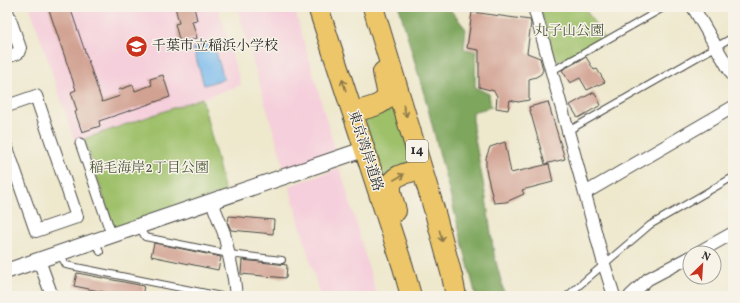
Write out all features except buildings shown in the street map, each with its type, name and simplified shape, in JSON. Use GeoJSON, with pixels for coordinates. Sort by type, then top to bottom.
{"type":"FeatureCollection","features":[{"type":"Feature","properties":{"kind":"highway","name":"東京湾岸道路"},"geometry":{"type":"LineString","coordinates":[[318,7],[412,296]]}},
{"type":"Feature","properties":{"kind":"highway"},"geometry":{"type":"LineString","coordinates":[[353,112],[382,103],[387,97],[376,16]]}},
{"type":"Feature","properties":{"kind":"highway","name":"14"},"geometry":{"type":"LineString","coordinates":[[376,16],[422,168],[452,276],[456,296]]}},
{"type":"Feature","properties":{"kind":"highway"},"geometry":{"type":"LineString","coordinates":[[403,267],[395,206],[390,189],[391,182],[395,178],[422,168]]}},
{"type":"Feature","properties":{"kind":"street"},"geometry":{"type":"LineString","coordinates":[[534,7],[614,296]]}},
{"type":"Feature","properties":{"kind":"street"},"geometry":{"type":"LineString","coordinates":[[693,7],[733,76]]}},
{"type":"Feature","properties":{"kind":"street"},"geometry":{"type":"LineString","coordinates":[[7,11],[20,48],[18,53],[7,57]]}},
{"type":"Feature","properties":{"kind":"street"},"geometry":{"type":"LineString","coordinates":[[7,106],[36,96],[77,217],[36,232],[9,163],[7,148]]}},
{"type":"Feature","properties":{"kind":"street"},"geometry":{"type":"LineString","coordinates":[[585,193],[733,107]]}},
{"type":"Feature","properties":{"kind":"street"},"geometry":{"type":"LineString","coordinates":[[80,143],[109,228]]}},
{"type":"Feature","properties":{"kind":"street"},"geometry":{"type":"LineString","coordinates":[[7,271],[39,260],[98,247],[139,226],[365,149]]}},
{"type":"Feature","properties":{"kind":"street"},"geometry":{"type":"LineString","coordinates":[[212,202],[224,232],[236,296]]}},
{"type":"Feature","properties":{"kind":"street"},"geometry":{"type":"LineString","coordinates":[[712,245],[733,234]]}},
{"type":"Feature","properties":{"kind":"street"},"geometry":{"type":"LineString","coordinates":[[39,260],[52,296]]}},
{"type":"Feature","properties":{"kind":"street"},"geometry":{"type":"LineString","coordinates":[[630,296],[648,279],[682,261]]}},
{"type":"Feature","properties":{"kind":"lane"},"geometry":{"type":"LineString","coordinates":[[552,71],[664,7]]}},
{"type":"Feature","properties":{"kind":"lane"},"geometry":{"type":"LineString","coordinates":[[568,131],[733,37]]}},
{"type":"Feature","properties":{"kind":"lane"},"geometry":{"type":"LineString","coordinates":[[567,296],[650,225],[733,177]]}},
{"type":"Feature","properties":{"kind":"lane"},"geometry":{"type":"LineString","coordinates":[[139,226],[144,237],[229,254],[282,260]]}},
{"type":"Feature","properties":{"kind":"lane"},"geometry":{"type":"LineString","coordinates":[[63,260],[66,265],[221,296]]}},
{"type":"Feature","properties":{"kind":"shaded area","name":"千葉市立稲浜小学校"},"geometry":{"type":"Polygon","coordinates":[[[30,7],[218,7],[241,85],[75,142],[30,7]]]}},
{"type":"Feature","properties":{"kind":"shaded area"},"geometry":{"type":"Polygon","coordinates":[[[237,7],[294,7],[336,153],[285,171],[237,7]]]}},
{"type":"Feature","properties":{"kind":"shaded area"},"geometry":{"type":"Polygon","coordinates":[[[340,168],[377,296],[320,296],[289,186],[340,168]]]}},
{"type":"Feature","properties":{"kind":"green space"},"geometry":{"type":"Polygon","coordinates":[[[399,7],[448,7],[466,29],[464,49],[476,51],[475,87],[489,94],[491,107],[473,112],[473,128],[486,198],[494,254],[505,296],[476,296],[426,101],[399,7]]]}},
{"type":"Feature","properties":{"kind":"green space","name":"丸子山公園"},"geometry":{"type":"Polygon","coordinates":[[[540,7],[584,7],[604,38],[559,62],[554,60],[540,7]]]}},
{"type":"Feature","properties":{"kind":"green space","name":"稲毛海岸2丁目公園"},"geometry":{"type":"Polygon","coordinates":[[[202,98],[225,192],[115,231],[84,139],[202,98]]]}},
{"type":"Feature","properties":{"kind":"green space"},"geometry":{"type":"Polygon","coordinates":[[[393,98],[413,162],[384,180],[364,116],[393,98]]]}},
{"type":"Feature","properties":{"kind":"water"},"geometry":{"type":"Polygon","coordinates":[[[213,42],[224,79],[204,85],[193,48],[213,42]]]}},
{"type":"Feature","properties":{"kind":"place","name":"千葉市立稲浜小学校"},"geometry":{"type":"Point","coordinates":[136,46]}}]}
